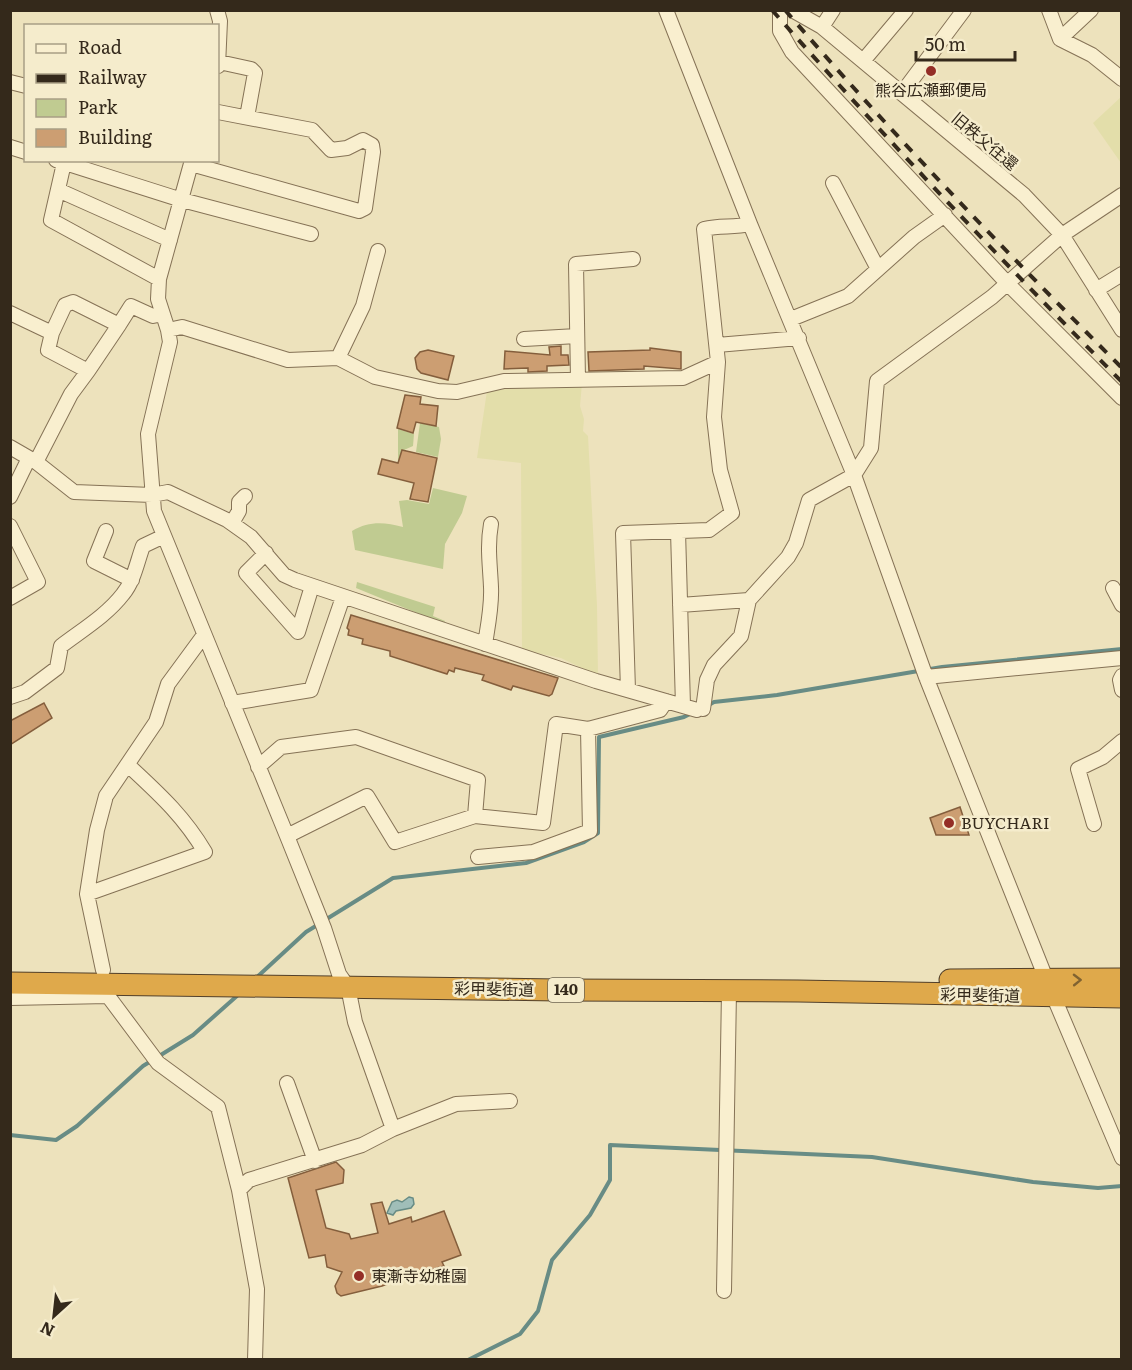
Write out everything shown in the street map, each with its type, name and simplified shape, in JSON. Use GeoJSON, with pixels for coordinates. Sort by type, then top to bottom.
{"type":"FeatureCollection","features":[{"type":"Feature","properties":{"kind":"highway","name":"彩甲斐街道"},"geometry":{"type":"LineString","coordinates":[[10,970],[106,983]]}},
{"type":"Feature","properties":{"kind":"highway","name":"彩甲斐街道"},"geometry":{"type":"LineString","coordinates":[[343,980],[729,991],[1050,988],[1122,979]]}},
{"type":"Feature","properties":{"kind":"highway","name":"彩甲斐街道"},"geometry":{"type":"LineString","coordinates":[[10,983],[343,980],[1050,988],[1122,997]]}},
{"type":"Feature","properties":{"kind":"street"},"geometry":{"type":"LineString","coordinates":[[218,10],[219,42]]}},
{"type":"Feature","properties":{"kind":"street"},"geometry":{"type":"LineString","coordinates":[[666,10],[750,224],[799,338],[854,476],[926,677],[1050,988],[1122,1158]]}},
{"type":"Feature","properties":{"kind":"street"},"geometry":{"type":"LineString","coordinates":[[780,10],[780,31],[792,52],[1007,283],[1122,398]]}},
{"type":"Feature","properties":{"kind":"street","name":"旧秩父往還"},"geometry":{"type":"LineString","coordinates":[[792,10],[822,27],[1024,195],[1062,235],[1122,330]]}},
{"type":"Feature","properties":{"kind":"street"},"geometry":{"type":"LineString","coordinates":[[822,27],[833,10]]}},
{"type":"Feature","properties":{"kind":"street"},"geometry":{"type":"LineString","coordinates":[[863,61],[906,10]]}},
{"type":"Feature","properties":{"kind":"street"},"geometry":{"type":"LineString","coordinates":[[902,93],[964,10]]}},
{"type":"Feature","properties":{"kind":"street"},"geometry":{"type":"LineString","coordinates":[[1049,10],[1060,39],[1092,55],[1122,79]]}},
{"type":"Feature","properties":{"kind":"street"},"geometry":{"type":"LineString","coordinates":[[1060,39],[1091,10]]}},
{"type":"Feature","properties":{"kind":"street"},"geometry":{"type":"LineString","coordinates":[[219,64],[251,69],[255,73],[247,117]]}},
{"type":"Feature","properties":{"kind":"street"},"geometry":{"type":"LineString","coordinates":[[219,112],[312,130],[331,150],[346,148],[363,140],[372,145],[374,152],[365,208],[359,212],[192,162],[159,279],[159,299],[170,342],[148,434],[154,511],[324,928],[393,1129]]}},
{"type":"Feature","properties":{"kind":"street"},"geometry":{"type":"LineString","coordinates":[[159,279],[51,220],[58,190],[60,162],[182,200],[311,234]]}},
{"type":"Feature","properties":{"kind":"street"},"geometry":{"type":"LineString","coordinates":[[833,183],[879,269]]}},
{"type":"Feature","properties":{"kind":"street"},"geometry":{"type":"LineString","coordinates":[[58,190],[170,240]]}},
{"type":"Feature","properties":{"kind":"street"},"geometry":{"type":"LineString","coordinates":[[694,708],[714,665],[741,636],[749,600],[789,557],[796,543],[809,500],[854,476],[871,448],[877,381],[992,297],[1062,235],[1122,195]]}},
{"type":"Feature","properties":{"kind":"street"},"geometry":{"type":"LineString","coordinates":[[791,319],[848,296],[914,237],[945,215]]}},
{"type":"Feature","properties":{"kind":"street"},"geometry":{"type":"LineString","coordinates":[[628,690],[623,534],[709,530],[732,513],[720,470],[714,417],[718,362],[704,229],[718,225],[735,228],[750,224]]}},
{"type":"Feature","properties":{"kind":"street"},"geometry":{"type":"LineString","coordinates":[[338,358],[363,306],[378,251]]}},
{"type":"Feature","properties":{"kind":"street"},"geometry":{"type":"LineString","coordinates":[[578,379],[576,264],[633,259]]}},
{"type":"Feature","properties":{"kind":"street"},"geometry":{"type":"LineString","coordinates":[[1096,290],[1122,274]]}},
{"type":"Feature","properties":{"kind":"street"},"geometry":{"type":"LineString","coordinates":[[88,371],[48,350],[52,333],[65,305],[73,302],[119,326]]}},
{"type":"Feature","properties":{"kind":"street"},"geometry":{"type":"LineString","coordinates":[[10,497],[71,394],[131,306],[153,316],[163,314]]}},
{"type":"Feature","properties":{"kind":"street"},"geometry":{"type":"LineString","coordinates":[[10,313],[52,333]]}},
{"type":"Feature","properties":{"kind":"street"},"geometry":{"type":"LineString","coordinates":[[168,330],[182,327],[288,360],[338,358],[375,377],[438,391],[456,392],[504,381],[683,378],[718,362]]}},
{"type":"Feature","properties":{"kind":"street"},"geometry":{"type":"LineString","coordinates":[[524,339],[577,336]]}},
{"type":"Feature","properties":{"kind":"street"},"geometry":{"type":"LineString","coordinates":[[717,345],[799,338]]}},
{"type":"Feature","properties":{"kind":"street"},"geometry":{"type":"LineString","coordinates":[[10,447],[33,460],[74,492],[152,495],[168,492],[232,523],[251,537],[284,574],[312,586],[628,690],[694,708]]}},
{"type":"Feature","properties":{"kind":"street"},"geometry":{"type":"LineString","coordinates":[[232,523],[239,511],[239,502],[245,496]]}},
{"type":"Feature","properties":{"kind":"street"},"geometry":{"type":"LineString","coordinates":[[485,644],[490,617],[491,589],[487,543],[491,524]]}},
{"type":"Feature","properties":{"kind":"street"},"geometry":{"type":"LineString","coordinates":[[10,526],[38,582],[10,597]]}},
{"type":"Feature","properties":{"kind":"street"},"geometry":{"type":"LineString","coordinates":[[106,531],[94,561],[132,580]]}},
{"type":"Feature","properties":{"kind":"street"},"geometry":{"type":"LineString","coordinates":[[678,531],[680,605],[694,708]]}},
{"type":"Feature","properties":{"kind":"street"},"geometry":{"type":"LineString","coordinates":[[12,691],[25,692],[57,668],[61,646],[123,594],[132,580],[143,546],[164,536]]}},
{"type":"Feature","properties":{"kind":"street"},"geometry":{"type":"LineString","coordinates":[[266,553],[246,573],[298,632],[312,586]]}},
{"type":"Feature","properties":{"kind":"street"},"geometry":{"type":"LineString","coordinates":[[1113,588],[1122,605]]}},
{"type":"Feature","properties":{"kind":"street"},"geometry":{"type":"LineString","coordinates":[[232,703],[311,690],[344,597]]}},
{"type":"Feature","properties":{"kind":"street"},"geometry":{"type":"LineString","coordinates":[[680,605],[749,600]]}},
{"type":"Feature","properties":{"kind":"street"},"geometry":{"type":"LineString","coordinates":[[204,635],[168,684],[156,722],[106,796],[97,830],[87,894],[106,983],[158,1063],[218,1107],[239,1190],[257,1289],[255,1359]]}},
{"type":"Feature","properties":{"kind":"street"},"geometry":{"type":"LineString","coordinates":[[926,677],[1122,658]]}},
{"type":"Feature","properties":{"kind":"street"},"geometry":{"type":"LineString","coordinates":[[1122,676],[1120,680],[1122,690]]}},
{"type":"Feature","properties":{"kind":"street"},"geometry":{"type":"LineString","coordinates":[[287,836],[367,796],[395,842],[475,816],[543,823],[556,724],[588,729],[660,710],[666,701]]}},
{"type":"Feature","properties":{"kind":"street"},"geometry":{"type":"LineString","coordinates":[[478,857],[532,852],[590,831],[588,729]]}},
{"type":"Feature","properties":{"kind":"street"},"geometry":{"type":"LineString","coordinates":[[258,767],[281,747],[356,737],[478,780],[475,816]]}},
{"type":"Feature","properties":{"kind":"street"},"geometry":{"type":"LineString","coordinates":[[1094,824],[1078,769],[1103,757],[1122,741]]}},
{"type":"Feature","properties":{"kind":"street"},"geometry":{"type":"LineString","coordinates":[[87,894],[205,852],[190,827],[128,765]]}},
{"type":"Feature","properties":{"kind":"street"},"geometry":{"type":"LineString","coordinates":[[10,998],[106,983]]}},
{"type":"Feature","properties":{"kind":"street"},"geometry":{"type":"LineString","coordinates":[[724,1291],[729,991]]}},
{"type":"Feature","properties":{"kind":"street"},"geometry":{"type":"LineString","coordinates":[[287,1083],[315,1161]]}},
{"type":"Feature","properties":{"kind":"street"},"geometry":{"type":"LineString","coordinates":[[239,1190],[249,1180],[362,1145],[393,1129],[456,1104],[510,1101]]}},
{"type":"Feature","properties":{"kind":"shaded area"},"geometry":{"type":"Polygon","coordinates":[[[1121,97],[1121,163],[1093,123],[1121,97]]]}},
{"type":"Feature","properties":{"kind":"shaded area"},"geometry":{"type":"Polygon","coordinates":[[[582,383],[580,406],[584,419],[583,431],[588,436],[597,605],[598,676],[561,658],[522,650],[521,463],[477,458],[487,391],[521,384],[582,383]]]}},
{"type":"Feature","properties":{"kind":"green space"},"geometry":{"type":"Polygon","coordinates":[[[420,423],[439,427],[441,439],[438,457],[416,452],[420,423]]]}},
{"type":"Feature","properties":{"kind":"green space"},"geometry":{"type":"Polygon","coordinates":[[[398,429],[414,434],[413,446],[404,450],[402,461],[398,460],[398,429]]]}},
{"type":"Feature","properties":{"kind":"green space"},"geometry":{"type":"Polygon","coordinates":[[[433,488],[467,496],[462,513],[445,544],[443,569],[355,550],[352,531],[364,525],[377,523],[403,527],[399,501],[429,504],[433,488]]]}},
{"type":"Feature","properties":{"kind":"green space"},"geometry":{"type":"Polygon","coordinates":[[[357,582],[435,607],[433,616],[445,621],[444,624],[356,588],[357,582]]]}},
{"type":"Feature","properties":{"kind":"water"},"geometry":{"type":"Polygon","coordinates":[[[409,1197],[413,1198],[414,1204],[411,1208],[396,1211],[393,1215],[387,1213],[392,1202],[397,1200],[402,1202],[409,1197]]]}},
{"type":"Feature","properties":{"kind":"building"},"geometry":{"type":"Polygon","coordinates":[[[561,346],[561,355],[568,355],[569,365],[547,366],[547,371],[528,372],[528,368],[504,369],[505,351],[550,355],[549,347],[561,346]]]}},
{"type":"Feature","properties":{"kind":"building"},"geometry":{"type":"Polygon","coordinates":[[[650,348],[681,352],[681,369],[644,366],[644,369],[589,371],[588,352],[650,350],[650,348]]]}},
{"type":"Feature","properties":{"kind":"building"},"geometry":{"type":"Polygon","coordinates":[[[428,350],[454,356],[448,380],[421,373],[417,369],[415,358],[420,352],[428,350]]]}},
{"type":"Feature","properties":{"kind":"building"},"geometry":{"type":"Polygon","coordinates":[[[405,395],[421,397],[420,404],[438,406],[436,426],[416,422],[413,433],[397,428],[405,395]]]}},
{"type":"Feature","properties":{"kind":"building"},"geometry":{"type":"Polygon","coordinates":[[[402,450],[437,458],[428,502],[410,499],[414,483],[378,474],[382,459],[398,463],[402,450]]]}},
{"type":"Feature","properties":{"kind":"building"},"geometry":{"type":"Polygon","coordinates":[[[351,615],[558,678],[549,696],[513,686],[511,690],[482,680],[484,675],[455,668],[454,672],[449,670],[447,674],[390,656],[390,651],[362,644],[363,639],[348,635],[347,628],[351,615]]]}},
{"type":"Feature","properties":{"kind":"building"},"geometry":{"type":"Polygon","coordinates":[[[44,703],[52,718],[10,745],[10,721],[44,703]]]}},
{"type":"Feature","properties":{"kind":"building"},"geometry":{"type":"Polygon","coordinates":[[[960,807],[969,835],[936,835],[930,818],[960,807]]]}},
{"type":"Feature","properties":{"kind":"building"},"geometry":{"type":"Polygon","coordinates":[[[336,1162],[344,1170],[343,1183],[316,1190],[326,1228],[349,1234],[351,1239],[378,1233],[371,1204],[382,1202],[389,1224],[411,1217],[412,1222],[444,1211],[461,1255],[442,1262],[444,1266],[382,1286],[341,1296],[337,1293],[335,1286],[342,1272],[327,1267],[325,1255],[309,1258],[288,1178],[336,1162]]]}},
{"type":"Feature","properties":{"kind":"waterway"},"geometry":{"type":"LineString","coordinates":[[707,706],[714,702],[777,695],[942,667],[1122,649]]}},
{"type":"Feature","properties":{"kind":"waterway"},"geometry":{"type":"LineString","coordinates":[[325,920],[393,878],[526,863],[584,842],[598,833],[599,737],[684,717],[692,713]]}},
{"type":"Feature","properties":{"kind":"waterway"},"geometry":{"type":"LineString","coordinates":[[256,978],[306,932],[319,924]]}},
{"type":"Feature","properties":{"kind":"waterway"},"geometry":{"type":"LineString","coordinates":[[10,1135],[56,1140],[77,1126],[143,1066],[193,1035],[238,995]]}},
{"type":"Feature","properties":{"kind":"waterway"},"geometry":{"type":"LineString","coordinates":[[468,1360],[520,1334],[538,1311],[552,1260],[590,1215],[610,1180],[610,1145],[872,1157],[1033,1182],[1098,1188],[1122,1186]]}},
{"type":"Feature","properties":{"kind":"railway"},"geometry":{"type":"LineString","coordinates":[[772,10],[944,199],[1122,382]]}},
{"type":"Feature","properties":{"kind":"railway"},"geometry":{"type":"LineString","coordinates":[[785,10],[950,192],[1122,368]]}},
{"type":"Feature","properties":{"kind":"place","name":"熊谷広瀬郵便局"},"geometry":{"type":"Point","coordinates":[931,71]}},
{"type":"Feature","properties":{"kind":"place","name":"BUYCHARI"},"geometry":{"type":"Point","coordinates":[949,823]}},
{"type":"Feature","properties":{"kind":"place","name":"東漸寺幼稚園"},"geometry":{"type":"Point","coordinates":[359,1276]}}]}
